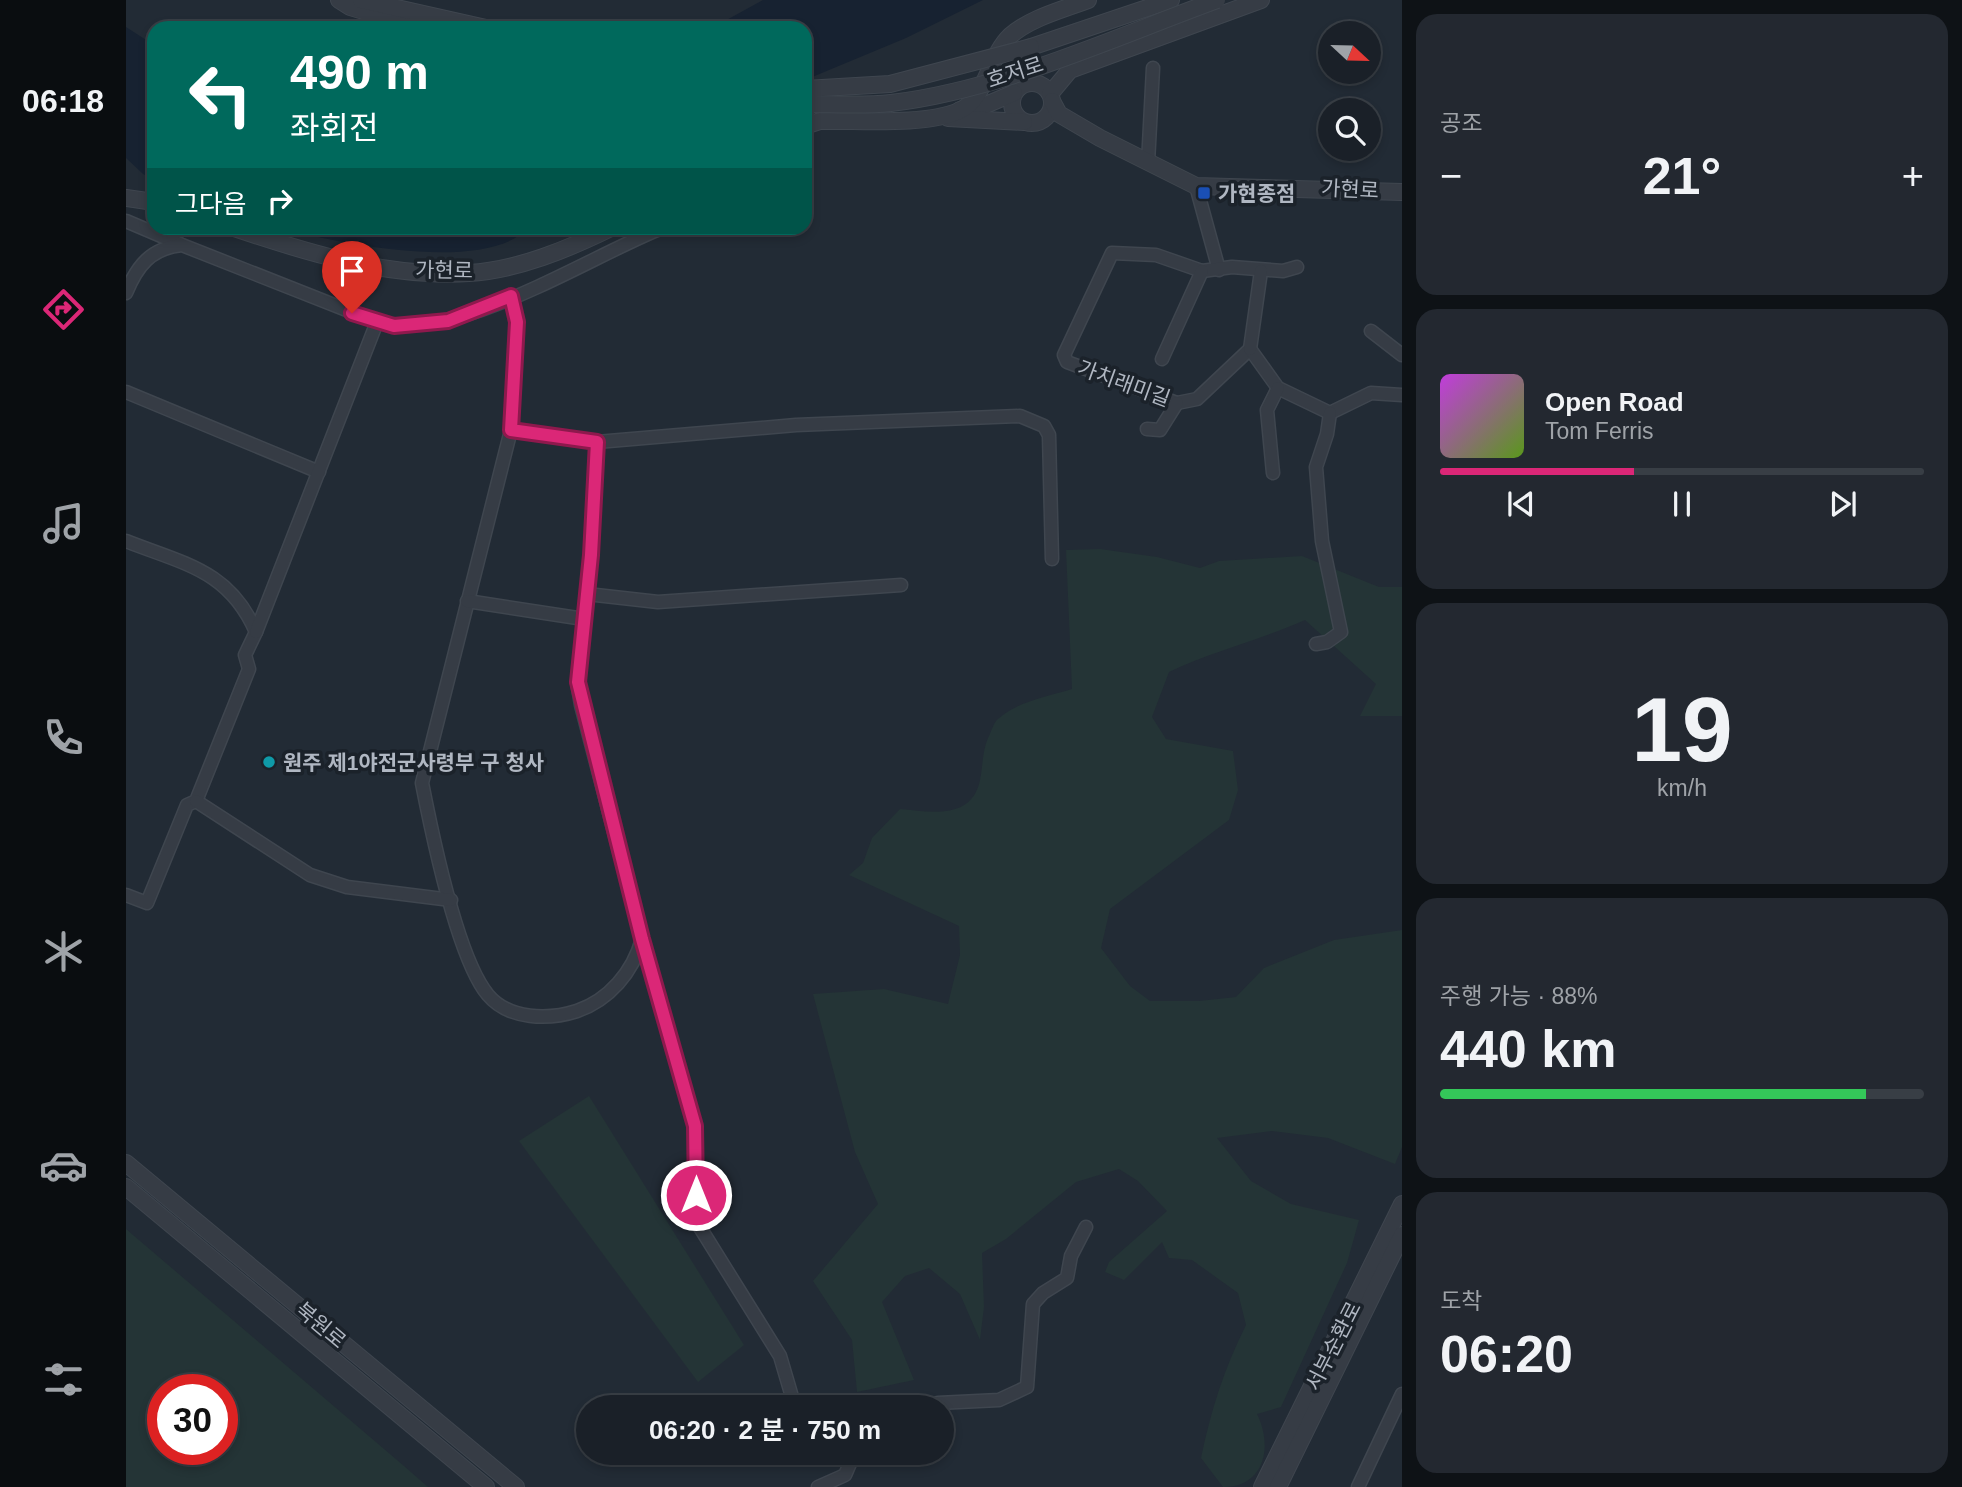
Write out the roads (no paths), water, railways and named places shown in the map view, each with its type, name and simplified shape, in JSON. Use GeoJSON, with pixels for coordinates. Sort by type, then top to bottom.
{"type":"FeatureCollection","features":[{"type":"Feature","properties":{"kind":"street"},"geometry":{"type":"LineString","coordinates":[[339,0],[350,7],[422,21]]}},
{"type":"Feature","properties":{"kind":"street"},"geometry":{"type":"LineString","coordinates":[[360,0],[422,21]]}},
{"type":"Feature","properties":{"kind":"street"},"geometry":{"type":"LineString","coordinates":[[960,110],[977,93],[990,63],[1009,37],[1045,16],[1088,0]]}},
{"type":"Feature","properties":{"kind":"street","name":"호저로"},"geometry":{"type":"LineString","coordinates":[[812,89],[890,84],[925,76],[1031,47],[1171,0]]}},
{"type":"Feature","properties":{"kind":"street","name":"호저로"},"geometry":{"type":"LineString","coordinates":[[812,104],[890,103],[953,91],[1020,72],[1217,0]]}},
{"type":"Feature","properties":{"kind":"street"},"geometry":{"type":"LineString","coordinates":[[1031,122],[1049,114],[1051,97],[1070,70],[1261,0]]}},
{"type":"Feature","properties":{"kind":"street"},"geometry":{"type":"LineString","coordinates":[[1149,163],[1153,68]]}},
{"type":"Feature","properties":{"kind":"street"},"geometry":{"type":"LineString","coordinates":[[932,118],[981,107],[1030,83],[1042,85],[1059,114],[1100,138]]}},
{"type":"Feature","properties":{"kind":"street"},"geometry":{"type":"LineString","coordinates":[[1014,93],[1014,112],[1031,122]]}},
{"type":"Feature","properties":{"kind":"street"},"geometry":{"type":"LineString","coordinates":[[812,124],[820,121],[932,118],[1031,122],[1100,138]]}},
{"type":"Feature","properties":{"kind":"street","name":"가현로"},"geometry":{"type":"LineString","coordinates":[[1100,138],[1196,186],[1402,192]]}},
{"type":"Feature","properties":{"kind":"street"},"geometry":{"type":"LineString","coordinates":[[1196,186],[1219,270]]}},
{"type":"Feature","properties":{"kind":"street"},"geometry":{"type":"LineString","coordinates":[[126,198],[147,201]]}},
{"type":"Feature","properties":{"kind":"street"},"geometry":{"type":"LineString","coordinates":[[126,221],[147,230]]}},
{"type":"Feature","properties":{"kind":"street"},"geometry":{"type":"LineString","coordinates":[[159,235],[377,322],[394,326],[448,321],[511,296],[646,235]]}},
{"type":"Feature","properties":{"kind":"street","name":"가현로"},"geometry":{"type":"LineString","coordinates":[[257,235],[348,262],[410,270],[470,273],[525,263],[594,235]]}},
{"type":"Feature","properties":{"kind":"street"},"geometry":{"type":"LineString","coordinates":[[126,293],[130,273],[153,253],[167,247],[183,245]]}},
{"type":"Feature","properties":{"kind":"street","name":"가치래미길"},"geometry":{"type":"LineString","coordinates":[[1250,349],[1198,399],[1177,403],[1067,362],[1063,355],[1112,253],[1156,255],[1202,271],[1233,267],[1283,271],[1297,267]]}},
{"type":"Feature","properties":{"kind":"street"},"geometry":{"type":"LineString","coordinates":[[1162,359],[1202,271]]}},
{"type":"Feature","properties":{"kind":"street"},"geometry":{"type":"LineString","coordinates":[[1261,271],[1250,349],[1278,388],[1330,413]]}},
{"type":"Feature","properties":{"kind":"street"},"geometry":{"type":"LineString","coordinates":[[511,296],[517,322],[511,430],[422,783],[465,952],[488,995],[501,1007],[528,1016],[561,1016],[593,1006],[618,986],[642,939]]}},
{"type":"Feature","properties":{"kind":"street"},"geometry":{"type":"LineString","coordinates":[[197,802],[249,669],[245,655],[377,322]]}},
{"type":"Feature","properties":{"kind":"street"},"geometry":{"type":"LineString","coordinates":[[1371,331],[1402,355]]}},
{"type":"Feature","properties":{"kind":"street"},"geometry":{"type":"LineString","coordinates":[[1273,472],[1268,410],[1278,388]]}},
{"type":"Feature","properties":{"kind":"street"},"geometry":{"type":"LineString","coordinates":[[126,392],[319,472]]}},
{"type":"Feature","properties":{"kind":"street"},"geometry":{"type":"LineString","coordinates":[[1330,413],[1371,393],[1402,395]]}},
{"type":"Feature","properties":{"kind":"street"},"geometry":{"type":"LineString","coordinates":[[1147,429],[1160,430],[1177,403]]}},
{"type":"Feature","properties":{"kind":"street"},"geometry":{"type":"LineString","coordinates":[[1316,644],[1327,642],[1341,632],[1322,541],[1317,467],[1330,413]]}},
{"type":"Feature","properties":{"kind":"street"},"geometry":{"type":"LineString","coordinates":[[511,430],[597,442],[796,425],[1020,416],[1044,426],[1049,435],[1052,559]]}},
{"type":"Feature","properties":{"kind":"street"},"geometry":{"type":"LineString","coordinates":[[597,442],[578,682],[581,705],[642,939],[695,1126],[696,1221],[780,1356],[791,1395]]}},
{"type":"Feature","properties":{"kind":"street"},"geometry":{"type":"LineString","coordinates":[[126,541],[211,575],[230,590],[247,612],[256,632]]}},
{"type":"Feature","properties":{"kind":"street"},"geometry":{"type":"LineString","coordinates":[[587,594],[658,602],[901,585]]}},
{"type":"Feature","properties":{"kind":"street"},"geometry":{"type":"LineString","coordinates":[[467,601],[584,619]]}},
{"type":"Feature","properties":{"kind":"street"},"geometry":{"type":"LineString","coordinates":[[126,895],[147,903],[187,805],[197,802],[310,875],[346,887],[451,900]]}},
{"type":"Feature","properties":{"kind":"street","name":"북원로"},"geometry":{"type":"LineString","coordinates":[[126,1163],[516,1487]]}},
{"type":"Feature","properties":{"kind":"street","name":"북원로"},"geometry":{"type":"LineString","coordinates":[[126,1187],[486,1487]]}},
{"type":"Feature","properties":{"kind":"street","name":"서부순환로"},"geometry":{"type":"LineString","coordinates":[[1262,1487],[1402,1204]]}},
{"type":"Feature","properties":{"kind":"street"},"geometry":{"type":"LineString","coordinates":[[954,1402],[999,1400],[1027,1387],[1033,1304],[1043,1293],[1067,1278],[1072,1256],[1086,1227]]}},
{"type":"Feature","properties":{"kind":"street","name":"서부순환로"},"geometry":{"type":"LineString","coordinates":[[1278,1487],[1402,1235]]}},
{"type":"Feature","properties":{"kind":"street"},"geometry":{"type":"LineString","coordinates":[[1358,1487],[1402,1394]]}},
{"type":"Feature","properties":{"kind":"street"},"geometry":{"type":"LineString","coordinates":[[818,1487],[845,1475],[849,1465]]}},
{"type":"Feature","properties":{"kind":"water"},"geometry":{"type":"Polygon","coordinates":[[[763,0],[983,0],[906,38],[812,77],[812,21],[725,21],[763,0]]]}},
{"type":"Feature","properties":{"kind":"water"},"geometry":{"type":"Polygon","coordinates":[[[126,27],[147,40],[147,176],[126,158],[126,27]]]}},
{"type":"Feature","properties":{"kind":"water"},"geometry":{"type":"Polygon","coordinates":[[[311,235],[518,235],[507,242],[479,250],[446,252],[409,251],[311,235]]]}},
{"type":"Feature","properties":{"kind":"place","name":"가현종점"},"geometry":{"type":"Point","coordinates":[1204,193]}},
{"type":"Feature","properties":{"kind":"place","name":"원주 제1야전군사령부 구 청사"},"geometry":{"type":"Point","coordinates":[269,762]}}]}
